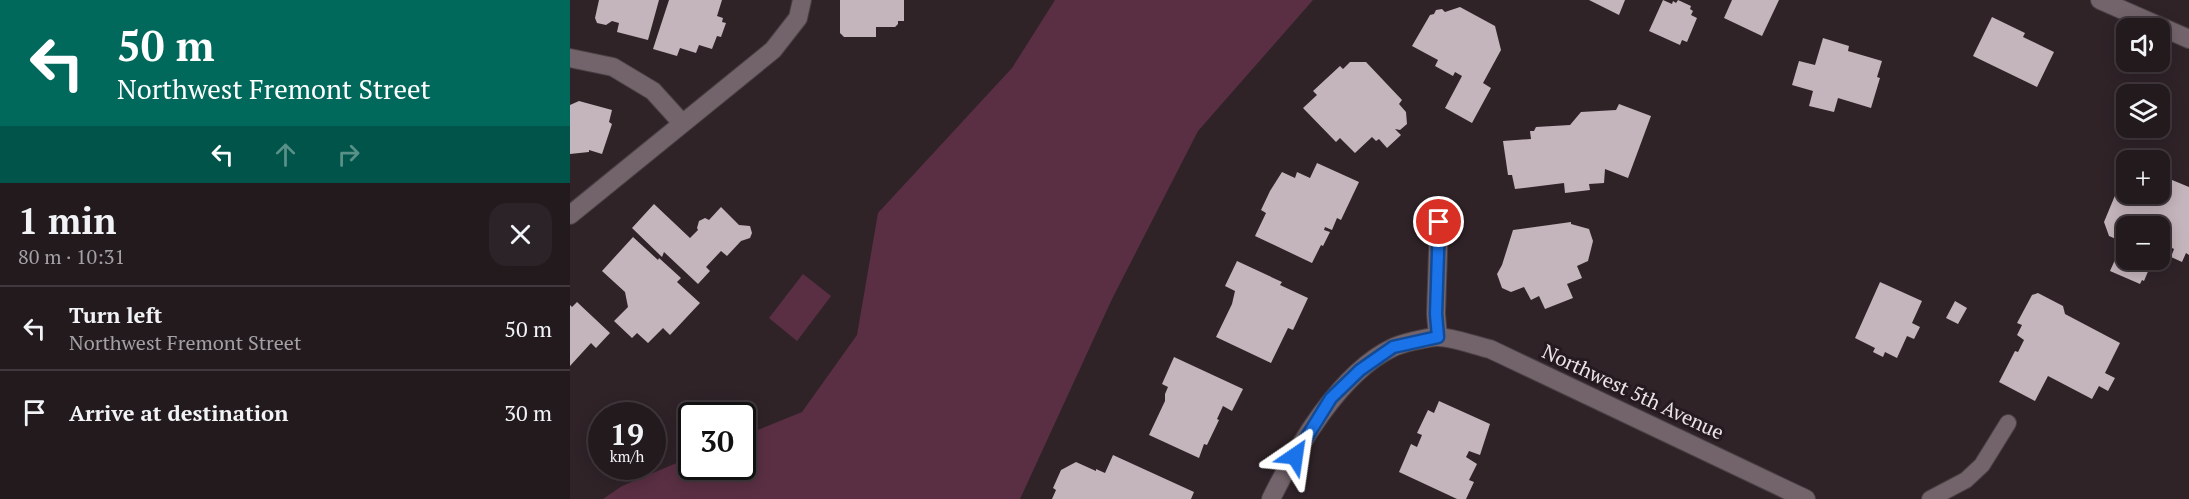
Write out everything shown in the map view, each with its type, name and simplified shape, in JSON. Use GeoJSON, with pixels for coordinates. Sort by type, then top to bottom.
{"type":"FeatureCollection","features":[{"type":"Feature","properties":{"kind":"street"},"geometry":{"type":"LineString","coordinates":[[570,215],[772,50],[798,18],[802,0]]}},
{"type":"Feature","properties":{"kind":"street"},"geometry":{"type":"LineString","coordinates":[[2100,0],[2189,39]]}},
{"type":"Feature","properties":{"kind":"street"},"geometry":{"type":"LineString","coordinates":[[570,58],[613,67],[653,91],[681,123]]}},
{"type":"Feature","properties":{"kind":"street"},"geometry":{"type":"LineString","coordinates":[[1270,499],[1282,475],[1331,398],[1360,370],[1393,347],[1438,337],[1436,314],[1439,222]]}},
{"type":"Feature","properties":{"kind":"street","name":"Northwest 5th Avenue"},"geometry":{"type":"LineString","coordinates":[[1438,337],[1490,349],[1806,499]]}},
{"type":"Feature","properties":{"kind":"lane"},"geometry":{"type":"LineString","coordinates":[[1929,499],[1966,480],[1982,465],[2008,423]]}},
{"type":"Feature","properties":{"kind":"shaded area"},"geometry":{"type":"Polygon","coordinates":[[[1055,0],[1313,0],[1198,131],[1112,299],[1020,499],[603,499],[622,486],[636,480],[666,480],[666,468],[678,462],[678,480],[756,480],[756,431],[802,412],[857,335],[878,213],[1012,68],[1055,0]]]}},
{"type":"Feature","properties":{"kind":"shaded area"},"geometry":{"type":"Polygon","coordinates":[[[803,274],[831,296],[797,341],[769,318],[803,274]]]}},
{"type":"Feature","properties":{"kind":"building"},"geometry":{"type":"Polygon","coordinates":[[[599,0],[659,0],[648,40],[617,32],[619,23],[612,21],[606,25],[597,23],[595,18],[599,0]]]}},
{"type":"Feature","properties":{"kind":"building"},"geometry":{"type":"Polygon","coordinates":[[[669,0],[722,0],[717,16],[723,18],[722,22],[726,23],[721,37],[717,36],[712,49],[699,45],[696,53],[680,48],[677,56],[653,49],[669,0]]]}},
{"type":"Feature","properties":{"kind":"building"},"geometry":{"type":"Polygon","coordinates":[[[840,0],[904,0],[904,21],[898,21],[895,27],[876,27],[876,37],[844,37],[840,33],[840,0]]]}},
{"type":"Feature","properties":{"kind":"building"},"geometry":{"type":"Polygon","coordinates":[[[1589,0],[1625,0],[1619,15],[1589,0]]]}},
{"type":"Feature","properties":{"kind":"building"},"geometry":{"type":"Polygon","coordinates":[[[1663,0],[1672,4],[1673,1],[1676,3],[1678,0],[1691,6],[1690,9],[1693,11],[1691,15],[1697,18],[1687,42],[1682,40],[1680,45],[1649,31],[1663,0]]]}},
{"type":"Feature","properties":{"kind":"building"},"geometry":{"type":"Polygon","coordinates":[[[1732,0],[1779,0],[1762,36],[1724,18],[1732,0]]]}},
{"type":"Feature","properties":{"kind":"building"},"geometry":{"type":"Polygon","coordinates":[[[1460,7],[1495,26],[1501,50],[1483,83],[1491,88],[1472,123],[1445,108],[1462,76],[1455,72],[1453,76],[1435,66],[1438,60],[1412,46],[1430,15],[1436,10],[1442,9],[1445,12],[1460,7]]]}},
{"type":"Feature","properties":{"kind":"building"},"geometry":{"type":"Polygon","coordinates":[[[1992,17],[2025,33],[2023,37],[2054,52],[2037,87],[1973,56],[1992,17]]]}},
{"type":"Feature","properties":{"kind":"building"},"geometry":{"type":"Polygon","coordinates":[[[1823,38],[1849,46],[1848,51],[1882,61],[1877,77],[1880,78],[1871,108],[1838,98],[1834,112],[1809,106],[1813,91],[1792,85],[1799,61],[1815,65],[1823,38]]]}},
{"type":"Feature","properties":{"kind":"building"},"geometry":{"type":"Polygon","coordinates":[[[1350,62],[1366,62],[1402,100],[1399,104],[1406,112],[1407,124],[1400,130],[1395,129],[1401,135],[1387,148],[1379,139],[1376,141],[1372,137],[1355,153],[1340,138],[1336,142],[1303,108],[1317,95],[1313,91],[1340,66],[1343,69],[1350,62]]]}},
{"type":"Feature","properties":{"kind":"building"},"geometry":{"type":"Polygon","coordinates":[[[579,101],[612,110],[609,122],[612,124],[602,154],[589,150],[589,152],[570,154],[570,105],[579,101]]]}},
{"type":"Feature","properties":{"kind":"building"},"geometry":{"type":"Polygon","coordinates":[[[1619,104],[1651,116],[1628,178],[1605,169],[1604,183],[1589,184],[1590,190],[1565,193],[1564,183],[1515,189],[1512,175],[1508,175],[1503,141],[1531,139],[1530,131],[1534,131],[1536,127],[1570,125],[1581,112],[1616,110],[1619,104]]]}},
{"type":"Feature","properties":{"kind":"building"},"geometry":{"type":"Polygon","coordinates":[[[1317,163],[1359,182],[1341,220],[1337,218],[1332,230],[1325,227],[1324,230],[1330,232],[1312,263],[1255,236],[1266,213],[1261,210],[1282,172],[1295,178],[1297,172],[1310,178],[1317,163]]]}},
{"type":"Feature","properties":{"kind":"building"},"geometry":{"type":"Polygon","coordinates":[[[2170,179],[2189,187],[2189,255],[2186,253],[2182,262],[2171,257],[2174,249],[2170,247],[2170,216],[2116,216],[2116,239],[2109,236],[2104,222],[2116,193],[2116,204],[2170,204],[2170,179]]]}},
{"type":"Feature","properties":{"kind":"building"},"geometry":{"type":"Polygon","coordinates":[[[654,204],[690,238],[698,230],[699,221],[705,218],[709,220],[721,207],[739,225],[750,226],[752,233],[750,238],[741,241],[727,256],[721,251],[706,267],[710,271],[698,284],[664,252],[662,257],[632,228],[654,204]]]}},
{"type":"Feature","properties":{"kind":"building"},"geometry":{"type":"Polygon","coordinates":[[[1571,222],[1571,224],[1589,229],[1593,241],[1588,261],[1577,266],[1582,278],[1567,284],[1573,298],[1545,309],[1539,296],[1531,300],[1524,287],[1511,292],[1502,288],[1497,274],[1513,230],[1571,222]]]}},
{"type":"Feature","properties":{"kind":"building"},"geometry":{"type":"Polygon","coordinates":[[[633,237],[681,278],[677,282],[700,303],[670,335],[663,328],[648,343],[637,333],[632,338],[614,321],[628,307],[625,292],[602,271],[633,237]]]}},
{"type":"Feature","properties":{"kind":"building"},"geometry":{"type":"Polygon","coordinates":[[[2116,258],[2116,270],[2149,270],[2144,281],[2142,280],[2140,284],[2110,271],[2116,258]]]}},
{"type":"Feature","properties":{"kind":"building"},"geometry":{"type":"Polygon","coordinates":[[[1237,261],[1282,282],[1280,285],[1308,298],[1293,330],[1288,328],[1271,363],[1216,337],[1232,304],[1235,291],[1225,286],[1237,261]]]}},
{"type":"Feature","properties":{"kind":"building"},"geometry":{"type":"Polygon","coordinates":[[[1880,282],[1922,301],[1912,323],[1920,327],[1914,339],[1907,336],[1897,358],[1885,352],[1883,357],[1873,352],[1875,348],[1855,338],[1880,282]]]}},
{"type":"Feature","properties":{"kind":"building"},"geometry":{"type":"Polygon","coordinates":[[[2038,293],[2063,306],[2065,314],[2120,343],[2105,373],[2115,378],[2108,391],[2099,386],[2092,399],[2048,376],[2035,401],[1999,382],[2015,351],[2018,352],[2024,340],[2017,335],[2022,325],[2017,323],[2032,295],[2038,293]]]}},
{"type":"Feature","properties":{"kind":"building"},"geometry":{"type":"Polygon","coordinates":[[[1955,301],[1967,308],[1958,324],[1946,318],[1955,301]]]}},
{"type":"Feature","properties":{"kind":"building"},"geometry":{"type":"Polygon","coordinates":[[[577,302],[610,333],[596,348],[591,343],[570,366],[570,305],[572,307],[577,302]]]}},
{"type":"Feature","properties":{"kind":"building"},"geometry":{"type":"Polygon","coordinates":[[[1174,357],[1243,389],[1232,411],[1223,406],[1217,419],[1219,420],[1207,445],[1204,444],[1199,458],[1149,435],[1165,401],[1168,387],[1162,384],[1174,357]]]}},
{"type":"Feature","properties":{"kind":"building"},"geometry":{"type":"Polygon","coordinates":[[[1439,401],[1490,424],[1480,455],[1469,451],[1466,457],[1477,464],[1469,480],[1474,482],[1466,499],[1457,499],[1399,472],[1411,444],[1417,447],[1422,435],[1417,433],[1428,410],[1434,413],[1439,401]]]}},
{"type":"Feature","properties":{"kind":"building"},"geometry":{"type":"Polygon","coordinates":[[[1113,455],[1194,492],[1191,499],[1052,499],[1056,490],[1053,488],[1061,470],[1076,462],[1105,473],[1113,455]]]}},
{"type":"Feature","properties":{"kind":"route"},"geometry":{"type":"LineString","coordinates":[[1295,456],[1331,398],[1360,370],[1393,347],[1438,337],[1436,314],[1439,222]]}}]}
